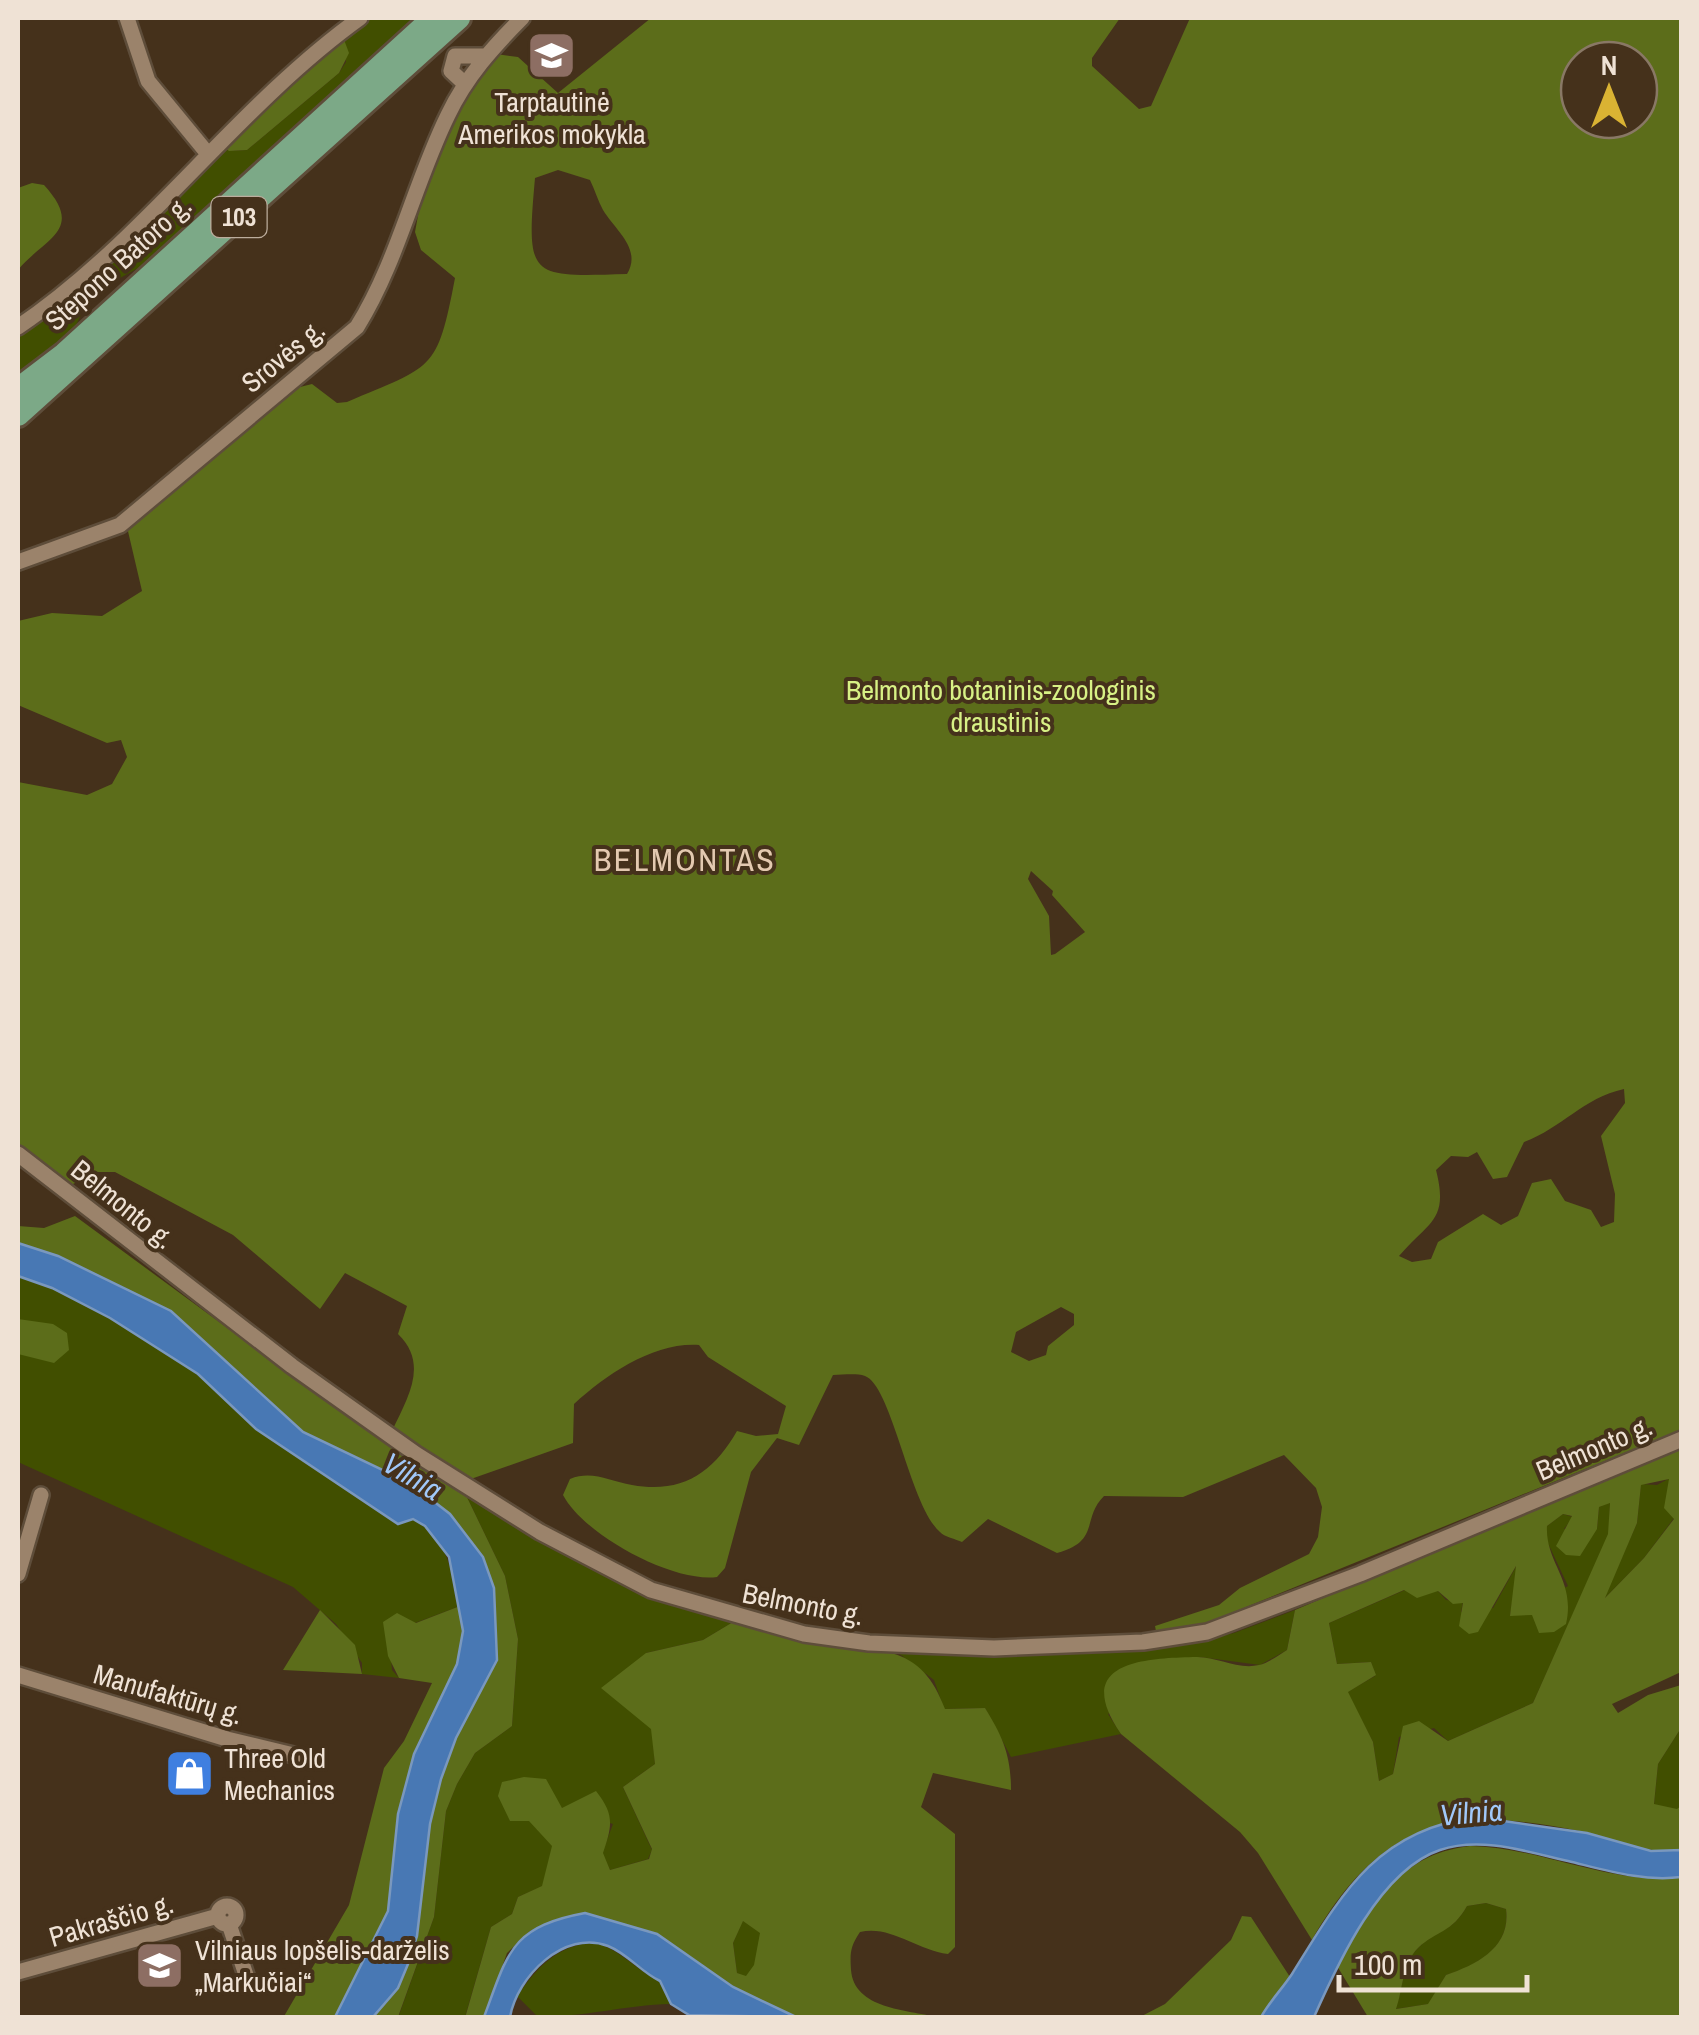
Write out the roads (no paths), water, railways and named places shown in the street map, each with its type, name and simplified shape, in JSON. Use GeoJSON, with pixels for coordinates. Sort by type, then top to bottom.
{"type":"FeatureCollection","features":[{"type":"Feature","properties":{"kind":"main road","name":"Stepono Batoro g."},"geometry":{"type":"LineString","coordinates":[[18,388],[64,354],[433,18]]}},
{"type":"Feature","properties":{"kind":"main road","name":"Stepono Batoro g."},"geometry":{"type":"LineString","coordinates":[[18,415],[458,18]]}},
{"type":"Feature","properties":{"kind":"street"},"geometry":{"type":"LineString","coordinates":[[127,18],[148,82],[208,154]]}},
{"type":"Feature","properties":{"kind":"street","name":"Stepono Batoro g."},"geometry":{"type":"LineString","coordinates":[[18,327],[124,236],[259,102],[360,18]]}},
{"type":"Feature","properties":{"kind":"street","name":"Srovės g."},"geometry":{"type":"LineString","coordinates":[[18,562],[120,525],[357,327],[377,291],[434,148],[465,84],[522,18]]}},
{"type":"Feature","properties":{"kind":"street","name":"Srovės g."},"geometry":{"type":"LineString","coordinates":[[465,84],[451,71],[455,56],[486,56]]}},
{"type":"Feature","properties":{"kind":"street","name":"Belmonto g."},"geometry":{"type":"LineString","coordinates":[[18,1154],[292,1366],[416,1454],[540,1532],[651,1590],[804,1634],[869,1643],[994,1648],[1143,1642],[1207,1632],[1360,1574],[1682,1439]]}},
{"type":"Feature","properties":{"kind":"street"},"geometry":{"type":"LineString","coordinates":[[18,1574],[41,1496]]}},
{"type":"Feature","properties":{"kind":"street","name":"Manufaktūrų g."},"geometry":{"type":"LineString","coordinates":[[18,1675],[306,1758]]}},
{"type":"Feature","properties":{"kind":"street","name":"Pakraščio g."},"geometry":{"type":"LineString","coordinates":[[18,1972],[224,1920],[250,1984]]}},
{"type":"Feature","properties":{"kind":"water"},"geometry":{"type":"Polygon","coordinates":[[[18,1243],[58,1256],[171,1311],[303,1432],[410,1483],[450,1514],[483,1557],[494,1588],[497,1660],[456,1738],[441,1779],[430,1824],[417,1936],[408,1964],[398,1988],[373,2017],[335,2017],[388,1911],[398,1814],[414,1754],[457,1664],[463,1631],[449,1557],[425,1526],[413,1519],[398,1524],[256,1429],[198,1374],[110,1318],[52,1288],[18,1276],[18,1243]]]}},
{"type":"Feature","properties":{"kind":"water"},"geometry":{"type":"Polygon","coordinates":[[[1476,1817],[1587,1833],[1651,1851],[1681,1850],[1681,1877],[1624,1874],[1488,1845],[1440,1850],[1418,1861],[1380,1897],[1335,1971],[1314,2017],[1261,2017],[1327,1918],[1365,1871],[1412,1836],[1441,1824],[1476,1817]]]}},
{"type":"Feature","properties":{"kind":"water"},"geometry":{"type":"Polygon","coordinates":[[[585,1913],[657,1934],[733,1987],[796,2017],[689,2015],[671,2004],[660,1981],[615,1949],[591,1943],[575,1944],[545,1960],[522,1987],[510,2017],[484,2017],[515,1946],[541,1926],[585,1913]]]}},
{"type":"Feature","properties":{"kind":"place","name":"Tarptautinė Amerikos mokykla"},"geometry":{"type":"Point","coordinates":[552,55]}},
{"type":"Feature","properties":{"kind":"place","name":"Three Old Mechanics"},"geometry":{"type":"Point","coordinates":[189,1774]}},
{"type":"Feature","properties":{"kind":"place","name":"Vilniaus lopšelis-darželis „Markučiai“"},"geometry":{"type":"Point","coordinates":[160,1966]}},
{"type":"Feature","properties":{"kind":"district","name":"BELMONTAS"},"geometry":{"type":"Point","coordinates":[685,859]}},
{"type":"Feature","properties":{"kind":"park label","name":"Belmonto botaninis-zoologinis draustinis"},"geometry":{"type":"Point","coordinates":[1001,706]}},
{"type":"Feature","properties":{"kind":"water label","name":"Vilnia"},"geometry":{"type":"Point","coordinates":[413,1476]}},
{"type":"Feature","properties":{"kind":"water label","name":"Vilnia"},"geometry":{"type":"Point","coordinates":[1471,1812]}}]}
